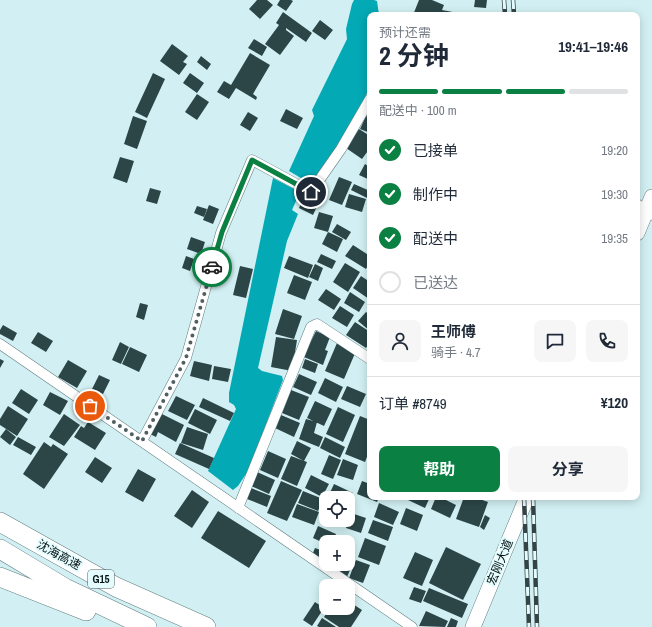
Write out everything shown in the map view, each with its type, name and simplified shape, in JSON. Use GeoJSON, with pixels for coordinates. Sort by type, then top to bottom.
{"type":"FeatureCollection","features":[{"type":"Feature","properties":{"kind":"highway","name":"沈海高速"},"geometry":{"type":"LineString","coordinates":[[0,522],[116,587],[206,627]]}},
{"type":"Feature","properties":{"kind":"highway","name":"沈海高速"},"geometry":{"type":"LineString","coordinates":[[0,549],[65,588],[147,627]]}},
{"type":"Feature","properties":{"kind":"highway"},"geometry":{"type":"LineString","coordinates":[[0,577],[128,627]]}},
{"type":"Feature","properties":{"kind":"street"},"geometry":{"type":"LineString","coordinates":[[142,441],[186,358],[222,232],[252,160],[311,192],[341,149],[367,104]]}},
{"type":"Feature","properties":{"kind":"street"},"geometry":{"type":"LineString","coordinates":[[640,224],[652,197]]}},
{"type":"Feature","properties":{"kind":"street"},"geometry":{"type":"LineString","coordinates":[[238,508],[311,327],[318,324],[367,357]]}},
{"type":"Feature","properties":{"kind":"street"},"geometry":{"type":"LineString","coordinates":[[0,344],[412,627]]}},
{"type":"Feature","properties":{"kind":"street","name":"宏刚大道"},"geometry":{"type":"LineString","coordinates":[[473,627],[526,500]]}},
{"type":"Feature","properties":{"kind":"water"},"geometry":{"type":"Polygon","coordinates":[[[354,0],[377,1],[379,12],[367,12],[367,93],[336,149],[311,184],[289,171],[314,116],[312,110],[347,39],[346,29],[354,0]]]}},
{"type":"Feature","properties":{"kind":"water"},"geometry":{"type":"Polygon","coordinates":[[[273,178],[300,192],[292,210],[298,214],[287,241],[258,368],[262,371],[282,376],[283,380],[248,471],[238,486],[233,490],[208,471],[236,409],[234,405],[229,402],[229,393],[273,178]]]}},
{"type":"Feature","properties":{"kind":"building"},"geometry":{"type":"Polygon","coordinates":[[[257,0],[267,0],[273,5],[260,19],[249,9],[257,0]]]}},
{"type":"Feature","properties":{"kind":"building"},"geometry":{"type":"Polygon","coordinates":[[[280,0],[293,1],[286,11],[277,5],[280,0]]]}},
{"type":"Feature","properties":{"kind":"building"},"geometry":{"type":"Polygon","coordinates":[[[419,0],[432,0],[444,5],[442,10],[453,12],[414,12],[419,0]]]}},
{"type":"Feature","properties":{"kind":"building"},"geometry":{"type":"Polygon","coordinates":[[[475,0],[487,0],[486,8],[474,7],[475,0]]]}},
{"type":"Feature","properties":{"kind":"building"},"geometry":{"type":"Polygon","coordinates":[[[283,12],[312,33],[306,42],[286,28],[286,30],[294,36],[280,55],[265,44],[279,25],[276,23],[283,12]]]}},
{"type":"Feature","properties":{"kind":"building"},"geometry":{"type":"Polygon","coordinates":[[[320,20],[333,30],[325,40],[312,31],[320,20]]]}},
{"type":"Feature","properties":{"kind":"building"},"geometry":{"type":"Polygon","coordinates":[[[254,39],[267,47],[262,56],[248,48],[254,39]]]}},
{"type":"Feature","properties":{"kind":"building"},"geometry":{"type":"Polygon","coordinates":[[[172,44],[188,56],[183,62],[187,64],[179,75],[160,61],[172,44]]]}},
{"type":"Feature","properties":{"kind":"building"},"geometry":{"type":"Polygon","coordinates":[[[250,53],[270,65],[253,94],[257,97],[256,100],[236,88],[229,99],[217,92],[224,81],[231,85],[250,53]]]}},
{"type":"Feature","properties":{"kind":"building"},"geometry":{"type":"Polygon","coordinates":[[[201,56],[211,64],[207,70],[197,62],[201,56]]]}},
{"type":"Feature","properties":{"kind":"building"},"geometry":{"type":"Polygon","coordinates":[[[153,73],[165,79],[147,118],[135,112],[153,73]]]}},
{"type":"Feature","properties":{"kind":"building"},"geometry":{"type":"Polygon","coordinates":[[[190,73],[204,83],[197,93],[183,83],[190,73]]]}},
{"type":"Feature","properties":{"kind":"building"},"geometry":{"type":"Polygon","coordinates":[[[197,94],[209,102],[197,120],[185,112],[197,94]]]}},
{"type":"Feature","properties":{"kind":"building"},"geometry":{"type":"Polygon","coordinates":[[[286,109],[303,118],[297,129],[280,121],[286,109]]]}},
{"type":"Feature","properties":{"kind":"building"},"geometry":{"type":"Polygon","coordinates":[[[248,112],[258,118],[250,131],[240,125],[248,112]]]}},
{"type":"Feature","properties":{"kind":"building"},"geometry":{"type":"Polygon","coordinates":[[[133,116],[147,121],[137,149],[124,144],[133,116]]]}},
{"type":"Feature","properties":{"kind":"building"},"geometry":{"type":"Polygon","coordinates":[[[366,116],[367,116],[367,132],[360,129],[366,116]]]}},
{"type":"Feature","properties":{"kind":"building"},"geometry":{"type":"Polygon","coordinates":[[[359,129],[367,134],[367,152],[362,159],[346,148],[359,129]]]}},
{"type":"Feature","properties":{"kind":"building"},"geometry":{"type":"Polygon","coordinates":[[[120,157],[134,161],[127,183],[113,178],[120,157]]]}},
{"type":"Feature","properties":{"kind":"building"},"geometry":{"type":"Polygon","coordinates":[[[365,164],[367,165],[367,179],[359,175],[365,164]]]}},
{"type":"Feature","properties":{"kind":"building"},"geometry":{"type":"Polygon","coordinates":[[[339,177],[352,182],[342,205],[329,200],[339,177]]]}},
{"type":"Feature","properties":{"kind":"building"},"geometry":{"type":"Polygon","coordinates":[[[354,184],[367,190],[367,198],[351,190],[354,184]]]}},
{"type":"Feature","properties":{"kind":"building"},"geometry":{"type":"Polygon","coordinates":[[[150,188],[161,191],[157,204],[146,201],[150,188]]]}},
{"type":"Feature","properties":{"kind":"building"},"geometry":{"type":"Polygon","coordinates":[[[349,194],[366,199],[362,212],[345,207],[349,194]]]}},
{"type":"Feature","properties":{"kind":"building"},"geometry":{"type":"Polygon","coordinates":[[[304,197],[318,204],[313,215],[299,208],[304,197]]]}},
{"type":"Feature","properties":{"kind":"building"},"geometry":{"type":"Polygon","coordinates":[[[209,205],[219,209],[213,224],[203,220],[209,205]]]}},
{"type":"Feature","properties":{"kind":"building"},"geometry":{"type":"Polygon","coordinates":[[[197,206],[207,209],[204,217],[194,213],[197,206]]]}},
{"type":"Feature","properties":{"kind":"building"},"geometry":{"type":"Polygon","coordinates":[[[319,212],[333,216],[328,232],[314,228],[319,212]]]}},
{"type":"Feature","properties":{"kind":"building"},"geometry":{"type":"Polygon","coordinates":[[[337,224],[351,232],[346,240],[332,232],[337,224]]]}},
{"type":"Feature","properties":{"kind":"building"},"geometry":{"type":"Polygon","coordinates":[[[328,232],[343,239],[337,252],[322,244],[328,232]]]}},
{"type":"Feature","properties":{"kind":"building"},"geometry":{"type":"Polygon","coordinates":[[[191,237],[205,242],[201,254],[187,249],[191,237]]]}},
{"type":"Feature","properties":{"kind":"building"},"geometry":{"type":"Polygon","coordinates":[[[353,245],[367,254],[367,267],[366,269],[345,256],[353,245]]]}},
{"type":"Feature","properties":{"kind":"building"},"geometry":{"type":"Polygon","coordinates":[[[321,254],[336,261],[332,269],[317,262],[321,254]]]}},
{"type":"Feature","properties":{"kind":"building"},"geometry":{"type":"Polygon","coordinates":[[[186,256],[194,259],[190,271],[182,268],[186,256]]]}},
{"type":"Feature","properties":{"kind":"building"},"geometry":{"type":"Polygon","coordinates":[[[289,256],[313,265],[308,278],[284,268],[289,256]]]}},
{"type":"Feature","properties":{"kind":"building"},"geometry":{"type":"Polygon","coordinates":[[[345,263],[360,272],[348,292],[333,282],[345,263]]]}},
{"type":"Feature","properties":{"kind":"building"},"geometry":{"type":"Polygon","coordinates":[[[315,264],[323,268],[318,281],[309,277],[315,264]]]}},
{"type":"Feature","properties":{"kind":"building"},"geometry":{"type":"Polygon","coordinates":[[[240,266],[253,269],[246,298],[233,295],[240,266]]]}},
{"type":"Feature","properties":{"kind":"building"},"geometry":{"type":"Polygon","coordinates":[[[294,275],[312,282],[305,300],[287,293],[294,275]]]}},
{"type":"Feature","properties":{"kind":"building"},"geometry":{"type":"Polygon","coordinates":[[[361,276],[367,280],[367,298],[353,288],[361,276]]]}},
{"type":"Feature","properties":{"kind":"building"},"geometry":{"type":"Polygon","coordinates":[[[326,289],[341,299],[334,310],[318,300],[326,289]]]}},
{"type":"Feature","properties":{"kind":"building"},"geometry":{"type":"Polygon","coordinates":[[[350,292],[365,302],[359,312],[344,303],[350,292]]]}},
{"type":"Feature","properties":{"kind":"building"},"geometry":{"type":"Polygon","coordinates":[[[140,303],[148,305],[144,320],[136,317],[140,303]]]}},
{"type":"Feature","properties":{"kind":"building"},"geometry":{"type":"Polygon","coordinates":[[[340,306],[354,315],[347,327],[332,318],[340,306]]]}},
{"type":"Feature","properties":{"kind":"building"},"geometry":{"type":"Polygon","coordinates":[[[283,309],[302,316],[294,339],[275,334],[283,309]]]}},
{"type":"Feature","properties":{"kind":"building"},"geometry":{"type":"Polygon","coordinates":[[[366,312],[367,313],[367,328],[358,321],[366,312]]]}},
{"type":"Feature","properties":{"kind":"building"},"geometry":{"type":"Polygon","coordinates":[[[355,322],[367,330],[367,346],[366,348],[346,335],[355,322]]]}},
{"type":"Feature","properties":{"kind":"building"},"geometry":{"type":"Polygon","coordinates":[[[3,325],[17,333],[13,341],[0,334],[0,330],[3,325]]]}},
{"type":"Feature","properties":{"kind":"building"},"geometry":{"type":"Polygon","coordinates":[[[316,331],[330,337],[325,350],[328,351],[323,365],[304,357],[316,331]]]}},
{"type":"Feature","properties":{"kind":"building"},"geometry":{"type":"Polygon","coordinates":[[[38,332],[53,341],[46,352],[31,343],[38,332]]]}},
{"type":"Feature","properties":{"kind":"building"},"geometry":{"type":"Polygon","coordinates":[[[276,337],[297,340],[292,371],[271,367],[276,337]]]}},
{"type":"Feature","properties":{"kind":"building"},"geometry":{"type":"Polygon","coordinates":[[[120,342],[129,347],[121,364],[112,360],[120,342]]]}},
{"type":"Feature","properties":{"kind":"building"},"geometry":{"type":"Polygon","coordinates":[[[337,343],[356,351],[344,379],[325,371],[337,343]]]}},
{"type":"Feature","properties":{"kind":"building"},"geometry":{"type":"Polygon","coordinates":[[[130,347],[147,355],[139,372],[122,364],[130,347]]]}},
{"type":"Feature","properties":{"kind":"building"},"geometry":{"type":"Polygon","coordinates":[[[0,359],[4,361],[0,368],[0,359]]]}},
{"type":"Feature","properties":{"kind":"building"},"geometry":{"type":"Polygon","coordinates":[[[305,359],[318,364],[315,373],[302,368],[305,359]]]}},
{"type":"Feature","properties":{"kind":"building"},"geometry":{"type":"Polygon","coordinates":[[[68,360],[87,371],[77,388],[58,377],[68,360]]]}},
{"type":"Feature","properties":{"kind":"building"},"geometry":{"type":"Polygon","coordinates":[[[194,361],[212,365],[209,381],[190,376],[194,361]]]}},
{"type":"Feature","properties":{"kind":"building"},"geometry":{"type":"Polygon","coordinates":[[[214,366],[231,369],[228,382],[212,379],[214,366]]]}},
{"type":"Feature","properties":{"kind":"building"},"geometry":{"type":"Polygon","coordinates":[[[299,374],[317,382],[311,395],[293,387],[299,374]]]}},
{"type":"Feature","properties":{"kind":"building"},"geometry":{"type":"Polygon","coordinates":[[[99,375],[110,380],[103,394],[92,389],[99,375]]]}},
{"type":"Feature","properties":{"kind":"building"},"geometry":{"type":"Polygon","coordinates":[[[325,378],[343,387],[336,402],[318,393],[325,378]]]}},
{"type":"Feature","properties":{"kind":"building"},"geometry":{"type":"Polygon","coordinates":[[[347,386],[366,394],[360,407],[341,399],[347,386]]]}},
{"type":"Feature","properties":{"kind":"building"},"geometry":{"type":"Polygon","coordinates":[[[21,389],[38,400],[29,414],[12,403],[21,389]]]}},
{"type":"Feature","properties":{"kind":"building"},"geometry":{"type":"Polygon","coordinates":[[[291,390],[309,397],[299,420],[282,413],[291,390]]]}},
{"type":"Feature","properties":{"kind":"building"},"geometry":{"type":"Polygon","coordinates":[[[50,392],[68,401],[60,415],[43,405],[50,392]]]}},
{"type":"Feature","properties":{"kind":"building"},"geometry":{"type":"Polygon","coordinates":[[[176,396],[195,405],[187,420],[168,411],[176,396]]]}},
{"type":"Feature","properties":{"kind":"building"},"geometry":{"type":"Polygon","coordinates":[[[203,398],[234,413],[230,421],[199,407],[203,398]]]}},
{"type":"Feature","properties":{"kind":"building"},"geometry":{"type":"Polygon","coordinates":[[[315,401],[332,409],[324,426],[307,418],[315,401]]]}},
{"type":"Feature","properties":{"kind":"building"},"geometry":{"type":"Polygon","coordinates":[[[8,406],[28,419],[17,436],[0,425],[0,419],[8,406]]]}},
{"type":"Feature","properties":{"kind":"building"},"geometry":{"type":"Polygon","coordinates":[[[338,407],[355,415],[343,442],[326,434],[338,407]]]}},
{"type":"Feature","properties":{"kind":"building"},"geometry":{"type":"Polygon","coordinates":[[[195,409],[217,420],[210,434],[188,423],[195,409]]]}},
{"type":"Feature","properties":{"kind":"building"},"geometry":{"type":"Polygon","coordinates":[[[154,410],[184,425],[176,442],[158,432],[156,437],[144,431],[154,410]]]}},
{"type":"Feature","properties":{"kind":"building"},"geometry":{"type":"Polygon","coordinates":[[[64,414],[80,425],[64,446],[49,437],[64,414]]]}},
{"type":"Feature","properties":{"kind":"building"},"geometry":{"type":"Polygon","coordinates":[[[281,415],[300,423],[294,437],[275,428],[281,415]]]}},
{"type":"Feature","properties":{"kind":"building"},"geometry":{"type":"Polygon","coordinates":[[[360,416],[367,419],[367,457],[365,462],[345,454],[360,416]]]}},
{"type":"Feature","properties":{"kind":"building"},"geometry":{"type":"Polygon","coordinates":[[[306,419],[317,422],[314,433],[323,437],[319,447],[299,439],[306,419]]]}},
{"type":"Feature","properties":{"kind":"building"},"geometry":{"type":"Polygon","coordinates":[[[88,422],[106,433],[95,450],[74,437],[81,426],[84,428],[88,422]]]}},
{"type":"Feature","properties":{"kind":"building"},"geometry":{"type":"Polygon","coordinates":[[[187,427],[208,434],[203,450],[181,443],[187,427]]]}},
{"type":"Feature","properties":{"kind":"building"},"geometry":{"type":"Polygon","coordinates":[[[6,429],[16,437],[10,445],[0,437],[6,429]]]}},
{"type":"Feature","properties":{"kind":"building"},"geometry":{"type":"Polygon","coordinates":[[[18,437],[36,447],[31,455],[13,445],[18,437]]]}},
{"type":"Feature","properties":{"kind":"building"},"geometry":{"type":"Polygon","coordinates":[[[325,437],[345,447],[340,458],[320,448],[325,437]]]}},
{"type":"Feature","properties":{"kind":"building"},"geometry":{"type":"Polygon","coordinates":[[[297,441],[311,448],[304,461],[291,454],[297,441]]]}},
{"type":"Feature","properties":{"kind":"building"},"geometry":{"type":"Polygon","coordinates":[[[44,442],[51,447],[53,444],[68,454],[44,489],[23,474],[44,442]]]}},
{"type":"Feature","properties":{"kind":"building"},"geometry":{"type":"Polygon","coordinates":[[[180,443],[214,458],[209,469],[175,454],[180,443]]]}},
{"type":"Feature","properties":{"kind":"building"},"geometry":{"type":"Polygon","coordinates":[[[268,451],[286,459],[278,478],[260,470],[268,451]]]}},
{"type":"Feature","properties":{"kind":"building"},"geometry":{"type":"Polygon","coordinates":[[[329,455],[341,460],[333,479],[321,474],[329,455]]]}},
{"type":"Feature","properties":{"kind":"building"},"geometry":{"type":"Polygon","coordinates":[[[291,456],[307,462],[297,486],[281,479],[291,456]]]}},
{"type":"Feature","properties":{"kind":"building"},"geometry":{"type":"Polygon","coordinates":[[[95,457],[112,468],[102,483],[85,472],[95,457]]]}},
{"type":"Feature","properties":{"kind":"building"},"geometry":{"type":"Polygon","coordinates":[[[343,459],[358,465],[353,480],[337,475],[343,459]]]}},
{"type":"Feature","properties":{"kind":"building"},"geometry":{"type":"Polygon","coordinates":[[[138,469],[156,479],[143,502],[125,492],[138,469]]]}},
{"type":"Feature","properties":{"kind":"building"},"geometry":{"type":"Polygon","coordinates":[[[257,472],[275,480],[269,494],[251,486],[257,472]]]}},
{"type":"Feature","properties":{"kind":"building"},"geometry":{"type":"Polygon","coordinates":[[[311,475],[329,484],[325,491],[319,491],[319,495],[305,488],[311,475]]]}},
{"type":"Feature","properties":{"kind":"building"},"geometry":{"type":"Polygon","coordinates":[[[281,481],[302,490],[287,521],[267,513],[281,481]]]}},
{"type":"Feature","properties":{"kind":"building"},"geometry":{"type":"Polygon","coordinates":[[[362,481],[367,483],[367,498],[357,494],[362,481]]]}},
{"type":"Feature","properties":{"kind":"building"},"geometry":{"type":"Polygon","coordinates":[[[334,484],[349,491],[331,491],[334,484]]]}},
{"type":"Feature","properties":{"kind":"building"},"geometry":{"type":"Polygon","coordinates":[[[251,488],[271,496],[267,507],[247,499],[251,488]]]}},
{"type":"Feature","properties":{"kind":"building"},"geometry":{"type":"Polygon","coordinates":[[[192,490],[209,502],[192,528],[174,516],[192,490]]]}},
{"type":"Feature","properties":{"kind":"building"},"geometry":{"type":"Polygon","coordinates":[[[303,491],[319,497],[319,509],[318,511],[298,503],[303,491]]]}},
{"type":"Feature","properties":{"kind":"building"},"geometry":{"type":"Polygon","coordinates":[[[408,500],[429,500],[425,508],[408,500]]]}},
{"type":"Feature","properties":{"kind":"building"},"geometry":{"type":"Polygon","coordinates":[[[435,500],[446,500],[456,505],[450,518],[431,509],[435,500]]]}},
{"type":"Feature","properties":{"kind":"building"},"geometry":{"type":"Polygon","coordinates":[[[463,500],[482,500],[488,502],[479,527],[456,519],[463,500]]]}},
{"type":"Feature","properties":{"kind":"building"},"geometry":{"type":"Polygon","coordinates":[[[379,503],[399,512],[393,525],[374,517],[379,503]]]}},
{"type":"Feature","properties":{"kind":"building"},"geometry":{"type":"Polygon","coordinates":[[[297,504],[319,512],[314,525],[292,517],[297,504]]]}},
{"type":"Feature","properties":{"kind":"building"},"geometry":{"type":"Polygon","coordinates":[[[406,508],[423,515],[417,531],[400,524],[406,508]]]}},
{"type":"Feature","properties":{"kind":"building"},"geometry":{"type":"Polygon","coordinates":[[[218,511],[266,541],[249,568],[201,538],[218,511]]]}},
{"type":"Feature","properties":{"kind":"building"},"geometry":{"type":"Polygon","coordinates":[[[355,514],[366,518],[361,533],[346,528],[355,527],[355,514]]]}},
{"type":"Feature","properties":{"kind":"building"},"geometry":{"type":"Polygon","coordinates":[[[485,515],[490,518],[484,530],[480,527],[485,515]]]}},
{"type":"Feature","properties":{"kind":"building"},"geometry":{"type":"Polygon","coordinates":[[[373,520],[393,527],[388,541],[368,533],[373,520]]]}},
{"type":"Feature","properties":{"kind":"building"},"geometry":{"type":"Polygon","coordinates":[[[318,526],[336,534],[319,535],[319,541],[313,538],[318,526]]]}},
{"type":"Feature","properties":{"kind":"building"},"geometry":{"type":"Polygon","coordinates":[[[365,538],[386,546],[379,565],[358,557],[365,538]]]}},
{"type":"Feature","properties":{"kind":"building"},"geometry":{"type":"Polygon","coordinates":[[[446,547],[481,564],[463,600],[429,583],[446,547]]]}},
{"type":"Feature","properties":{"kind":"building"},"geometry":{"type":"Polygon","coordinates":[[[315,548],[319,549],[319,562],[310,560],[315,548]]]}},
{"type":"Feature","properties":{"kind":"building"},"geometry":{"type":"Polygon","coordinates":[[[415,552],[433,560],[422,586],[403,578],[415,552]]]}},
{"type":"Feature","properties":{"kind":"building"},"geometry":{"type":"Polygon","coordinates":[[[356,560],[370,565],[363,583],[349,578],[352,571],[355,571],[356,560]]]}},
{"type":"Feature","properties":{"kind":"building"},"geometry":{"type":"Polygon","coordinates":[[[338,571],[350,571],[347,577],[338,571]]]}},
{"type":"Feature","properties":{"kind":"building"},"geometry":{"type":"Polygon","coordinates":[[[414,587],[426,591],[421,603],[409,599],[414,587]]]}},
{"type":"Feature","properties":{"kind":"building"},"geometry":{"type":"Polygon","coordinates":[[[429,588],[468,604],[462,618],[423,601],[429,588]]]}},
{"type":"Feature","properties":{"kind":"building"},"geometry":{"type":"Polygon","coordinates":[[[315,602],[319,605],[319,615],[312,626],[303,620],[315,602]]]}},
{"type":"Feature","properties":{"kind":"building"},"geometry":{"type":"Polygon","coordinates":[[[355,606],[362,610],[351,627],[339,627],[324,617],[325,615],[355,615],[355,606]]]}},
{"type":"Feature","properties":{"kind":"building"},"geometry":{"type":"Polygon","coordinates":[[[426,611],[448,621],[445,627],[419,626],[426,611]]]}},
{"type":"Feature","properties":{"kind":"building"},"geometry":{"type":"Polygon","coordinates":[[[322,618],[336,627],[317,626],[322,618]]]}},
{"type":"Feature","properties":{"kind":"building"},"geometry":{"type":"Polygon","coordinates":[[[451,618],[458,621],[456,627],[447,627],[451,618]]]}},
{"type":"Feature","properties":{"kind":"railway"},"geometry":{"type":"LineString","coordinates":[[504,0],[505,12]]}},
{"type":"Feature","properties":{"kind":"railway"},"geometry":{"type":"LineString","coordinates":[[513,0],[514,12]]}},
{"type":"Feature","properties":{"kind":"railway"},"geometry":{"type":"LineString","coordinates":[[524,500],[529,627]]}},
{"type":"Feature","properties":{"kind":"railway"},"geometry":{"type":"LineString","coordinates":[[533,500],[537,627]]}},
{"type":"Feature","properties":{"kind":"way so far"},"geometry":{"type":"LineString","coordinates":[[90,406],[142,441],[186,358],[212,267]]}},
{"type":"Feature","properties":{"kind":"route"},"geometry":{"type":"LineString","coordinates":[[212,267],[222,232],[252,160],[311,192]]}}]}
